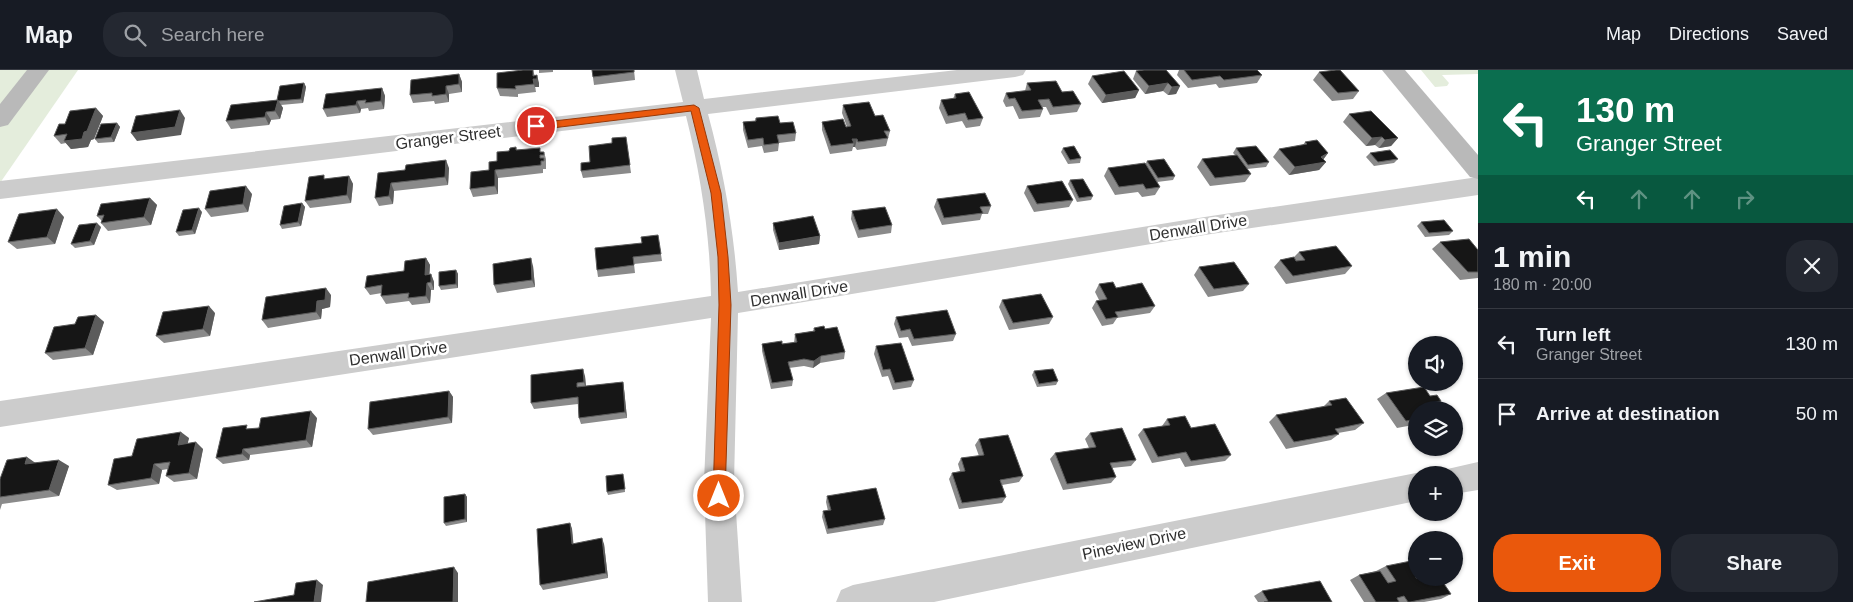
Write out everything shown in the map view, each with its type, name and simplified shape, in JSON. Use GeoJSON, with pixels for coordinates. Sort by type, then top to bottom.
{"type":"FeatureCollection","features":[{"type":"Feature","properties":{"kind":"main road"},"geometry":{"type":"LineString","coordinates":[[0,120],[38,70]]}},
{"type":"Feature","properties":{"kind":"main road"},"geometry":{"type":"LineString","coordinates":[[1393,70],[1478,171]]}},
{"type":"Feature","properties":{"kind":"street"},"geometry":{"type":"LineString","coordinates":[[686,70],[716,193],[723,257],[725,305],[719,482],[725,602]]}},
{"type":"Feature","properties":{"kind":"street","name":"Granger Street"},"geometry":{"type":"LineString","coordinates":[[0,190],[1014,70]]}},
{"type":"Feature","properties":{"kind":"street","name":"Denwall Drive"},"geometry":{"type":"LineString","coordinates":[[0,414],[725,305],[1211,225],[1478,186]]}},
{"type":"Feature","properties":{"kind":"street"},"geometry":{"type":"LineString","coordinates":[[1463,478],[1478,476]]}},
{"type":"Feature","properties":{"kind":"street","name":"Pineview Drive"},"geometry":{"type":"LineString","coordinates":[[853,602],[1408,489]]}},
{"type":"Feature","properties":{"kind":"green space"},"geometry":{"type":"Polygon","coordinates":[[[0,70],[78,70],[0,183],[0,70]]]}},
{"type":"Feature","properties":{"kind":"green space"},"geometry":{"type":"Polygon","coordinates":[[[1421,70],[1478,70],[1478,74],[1442,75],[1449,83],[1447,86],[1435,87],[1421,70]]]}},
{"type":"Feature","properties":{"kind":"building"},"geometry":{"type":"Polygon","coordinates":[[[533,70],[533,76],[537,75],[537,79],[533,79],[534,84],[515,86],[516,89],[497,88],[497,73],[533,70]]]}},
{"type":"Feature","properties":{"kind":"building"},"geometry":{"type":"Polygon","coordinates":[[[592,70],[634,70],[634,72],[593,77],[592,70]]]}},
{"type":"Feature","properties":{"kind":"building"},"geometry":{"type":"Polygon","coordinates":[[[1166,70],[1180,86],[1172,87],[1168,83],[1149,86],[1136,71],[1166,70]]]}},
{"type":"Feature","properties":{"kind":"building"},"geometry":{"type":"Polygon","coordinates":[[[1184,70],[1257,70],[1262,75],[1224,80],[1220,76],[1192,80],[1184,70]]]}},
{"type":"Feature","properties":{"kind":"building"},"geometry":{"type":"Polygon","coordinates":[[[1340,70],[1359,91],[1338,93],[1319,72],[1340,70]]]}},
{"type":"Feature","properties":{"kind":"building"},"geometry":{"type":"Polygon","coordinates":[[[1124,71],[1139,90],[1106,95],[1092,76],[1124,71]]]}},
{"type":"Feature","properties":{"kind":"building"},"geometry":{"type":"Polygon","coordinates":[[[459,74],[459,84],[446,86],[446,94],[432,96],[432,93],[410,95],[411,80],[459,74]]]}},
{"type":"Feature","properties":{"kind":"building"},"geometry":{"type":"Polygon","coordinates":[[[1056,81],[1062,92],[1073,91],[1081,104],[1053,107],[1049,99],[1038,100],[1043,109],[1022,111],[1015,98],[1009,99],[1006,93],[1031,90],[1027,83],[1056,81]]]}},
{"type":"Feature","properties":{"kind":"building"},"geometry":{"type":"Polygon","coordinates":[[[304,83],[301,99],[277,100],[280,86],[304,83]]]}},
{"type":"Feature","properties":{"kind":"building"},"geometry":{"type":"Polygon","coordinates":[[[382,88],[381,101],[365,103],[366,100],[357,101],[356,105],[323,109],[326,94],[382,88]]]}},
{"type":"Feature","properties":{"kind":"building"},"geometry":{"type":"Polygon","coordinates":[[[969,92],[983,118],[968,120],[965,113],[948,116],[941,100],[956,98],[955,94],[969,92]]]}},
{"type":"Feature","properties":{"kind":"building"},"geometry":{"type":"Polygon","coordinates":[[[278,100],[275,111],[266,112],[265,117],[226,121],[231,105],[278,100]]]}},
{"type":"Feature","properties":{"kind":"building"},"geometry":{"type":"Polygon","coordinates":[[[869,102],[875,116],[883,115],[890,131],[884,131],[888,138],[858,142],[857,139],[852,139],[854,143],[831,146],[822,122],[843,119],[846,127],[851,126],[843,105],[869,102]]]}},
{"type":"Feature","properties":{"kind":"building"},"geometry":{"type":"Polygon","coordinates":[[[96,108],[82,139],[64,141],[67,134],[54,136],[59,124],[65,124],[70,111],[96,108]]]}},
{"type":"Feature","properties":{"kind":"building"},"geometry":{"type":"Polygon","coordinates":[[[180,110],[175,127],[131,133],[136,116],[180,110]]]}},
{"type":"Feature","properties":{"kind":"building"},"geometry":{"type":"Polygon","coordinates":[[[1371,111],[1398,138],[1385,140],[1382,137],[1372,138],[1349,114],[1371,111]]]}},
{"type":"Feature","properties":{"kind":"building"},"geometry":{"type":"Polygon","coordinates":[[[778,116],[780,123],[793,122],[796,133],[777,135],[779,143],[764,145],[763,138],[748,140],[743,122],[756,121],[756,118],[778,116]]]}},
{"type":"Feature","properties":{"kind":"building"},"geometry":{"type":"Polygon","coordinates":[[[117,123],[111,137],[95,139],[101,124],[117,123]]]}},
{"type":"Feature","properties":{"kind":"building"},"geometry":{"type":"Polygon","coordinates":[[[626,137],[630,165],[581,171],[581,163],[590,162],[589,146],[612,143],[612,138],[626,137]]]}},
{"type":"Feature","properties":{"kind":"building"},"geometry":{"type":"Polygon","coordinates":[[[1317,140],[1328,153],[1321,157],[1326,162],[1295,167],[1279,149],[1307,144],[1305,142],[1317,140]]]}},
{"type":"Feature","properties":{"kind":"building"},"geometry":{"type":"Polygon","coordinates":[[[1074,146],[1081,158],[1070,160],[1063,148],[1074,146]]]}},
{"type":"Feature","properties":{"kind":"building"},"geometry":{"type":"Polygon","coordinates":[[[1256,146],[1269,162],[1248,165],[1236,148],[1256,146]]]}},
{"type":"Feature","properties":{"kind":"building"},"geometry":{"type":"Polygon","coordinates":[[[516,147],[516,150],[540,148],[540,152],[544,152],[544,155],[540,155],[540,158],[544,158],[544,161],[541,161],[541,165],[495,170],[495,186],[470,189],[471,172],[489,170],[489,162],[497,161],[497,152],[509,151],[510,148],[516,147]]]}},
{"type":"Feature","properties":{"kind":"building"},"geometry":{"type":"Polygon","coordinates":[[[1390,150],[1398,159],[1378,162],[1370,153],[1390,150]]]}},
{"type":"Feature","properties":{"kind":"building"},"geometry":{"type":"Polygon","coordinates":[[[1237,155],[1251,174],[1215,178],[1202,159],[1237,155]]]}},
{"type":"Feature","properties":{"kind":"building"},"geometry":{"type":"Polygon","coordinates":[[[1164,159],[1175,176],[1158,178],[1147,161],[1164,159]]]}},
{"type":"Feature","properties":{"kind":"building"},"geometry":{"type":"Polygon","coordinates":[[[446,160],[445,177],[391,183],[389,196],[375,198],[378,173],[405,170],[406,165],[446,160]]]}},
{"type":"Feature","properties":{"kind":"building"},"geometry":{"type":"Polygon","coordinates":[[[1145,163],[1160,187],[1146,189],[1143,184],[1119,187],[1108,168],[1145,163]]]}},
{"type":"Feature","properties":{"kind":"building"},"geometry":{"type":"Polygon","coordinates":[[[324,175],[324,179],[349,176],[347,195],[305,201],[309,177],[324,175]]]}},
{"type":"Feature","properties":{"kind":"building"},"geometry":{"type":"Polygon","coordinates":[[[1083,179],[1093,196],[1079,198],[1070,180],[1083,179]]]}},
{"type":"Feature","properties":{"kind":"building"},"geometry":{"type":"Polygon","coordinates":[[[1062,181],[1073,200],[1037,204],[1027,186],[1062,181]]]}},
{"type":"Feature","properties":{"kind":"building"},"geometry":{"type":"Polygon","coordinates":[[[246,186],[243,204],[205,209],[210,191],[246,186]]]}},
{"type":"Feature","properties":{"kind":"building"},"geometry":{"type":"Polygon","coordinates":[[[985,193],[991,206],[980,207],[983,213],[944,218],[937,199],[985,193]]]}},
{"type":"Feature","properties":{"kind":"building"},"geometry":{"type":"Polygon","coordinates":[[[150,198],[144,217],[101,223],[104,215],[97,216],[101,204],[150,198]]]}},
{"type":"Feature","properties":{"kind":"building"},"geometry":{"type":"Polygon","coordinates":[[[302,203],[298,222],[280,225],[284,206],[302,203]]]}},
{"type":"Feature","properties":{"kind":"building"},"geometry":{"type":"Polygon","coordinates":[[[885,207],[892,225],[859,230],[852,211],[885,207]]]}},
{"type":"Feature","properties":{"kind":"building"},"geometry":{"type":"Polygon","coordinates":[[[199,208],[192,230],[176,232],[183,210],[199,208]]]}},
{"type":"Feature","properties":{"kind":"building"},"geometry":{"type":"Polygon","coordinates":[[[57,209],[47,237],[8,242],[19,214],[57,209]]]}},
{"type":"Feature","properties":{"kind":"building"},"geometry":{"type":"Polygon","coordinates":[[[813,216],[820,236],[779,243],[773,223],[813,216]]]}},
{"type":"Feature","properties":{"kind":"building"},"geometry":{"type":"Polygon","coordinates":[[[1444,220],[1453,231],[1429,233],[1421,222],[1444,220]]]}},
{"type":"Feature","properties":{"kind":"building"},"geometry":{"type":"Polygon","coordinates":[[[97,223],[90,241],[71,244],[79,225],[97,223]]]}},
{"type":"Feature","properties":{"kind":"building"},"geometry":{"type":"Polygon","coordinates":[[[658,235],[661,254],[633,257],[634,265],[597,270],[595,248],[642,243],[641,237],[658,235]]]}},
{"type":"Feature","properties":{"kind":"building"},"geometry":{"type":"Polygon","coordinates":[[[1469,239],[1478,250],[1478,272],[1468,272],[1440,242],[1469,239]]]}},
{"type":"Feature","properties":{"kind":"building"},"geometry":{"type":"Polygon","coordinates":[[[1336,246],[1352,266],[1293,276],[1280,260],[1294,257],[1296,261],[1305,260],[1299,252],[1336,246]]]}},
{"type":"Feature","properties":{"kind":"building"},"geometry":{"type":"Polygon","coordinates":[[[426,258],[425,275],[431,274],[431,282],[427,283],[426,296],[408,298],[409,293],[381,296],[382,285],[365,288],[367,276],[404,271],[405,261],[426,258]]]}},
{"type":"Feature","properties":{"kind":"building"},"geometry":{"type":"Polygon","coordinates":[[[531,258],[532,280],[494,285],[493,264],[531,258]]]}},
{"type":"Feature","properties":{"kind":"building"},"geometry":{"type":"Polygon","coordinates":[[[1234,262],[1249,284],[1214,289],[1199,267],[1234,262]]]}},
{"type":"Feature","properties":{"kind":"building"},"geometry":{"type":"Polygon","coordinates":[[[456,270],[456,284],[439,286],[439,272],[456,270]]]}},
{"type":"Feature","properties":{"kind":"building"},"geometry":{"type":"Polygon","coordinates":[[[1113,282],[1116,288],[1142,283],[1155,306],[1115,312],[1118,317],[1106,319],[1096,301],[1107,299],[1099,284],[1113,282]]]}},
{"type":"Feature","properties":{"kind":"building"},"geometry":{"type":"Polygon","coordinates":[[[326,288],[325,300],[317,301],[316,312],[262,320],[266,297],[326,288]]]}},
{"type":"Feature","properties":{"kind":"building"},"geometry":{"type":"Polygon","coordinates":[[[1041,294],[1053,317],[1013,323],[1002,300],[1041,294]]]}},
{"type":"Feature","properties":{"kind":"building"},"geometry":{"type":"Polygon","coordinates":[[[209,306],[203,329],[156,336],[163,312],[209,306]]]}},
{"type":"Feature","properties":{"kind":"building"},"geometry":{"type":"Polygon","coordinates":[[[947,310],[956,334],[914,339],[910,329],[901,331],[896,317],[947,310]]]}},
{"type":"Feature","properties":{"kind":"building"},"geometry":{"type":"Polygon","coordinates":[[[96,315],[85,348],[45,353],[54,327],[75,324],[78,317],[96,315]]]}},
{"type":"Feature","properties":{"kind":"building"},"geometry":{"type":"Polygon","coordinates":[[[824,326],[825,329],[837,327],[845,352],[821,356],[814,361],[804,359],[788,362],[793,380],[772,383],[762,344],[782,341],[782,344],[797,342],[795,334],[815,331],[814,328],[824,326]]]}},
{"type":"Feature","properties":{"kind":"building"},"geometry":{"type":"Polygon","coordinates":[[[901,343],[914,380],[895,383],[890,369],[883,370],[876,346],[901,343]]]}},
{"type":"Feature","properties":{"kind":"building"},"geometry":{"type":"Polygon","coordinates":[[[583,369],[584,382],[577,383],[577,387],[623,382],[625,412],[579,418],[578,397],[531,403],[531,375],[583,369]]]}},
{"type":"Feature","properties":{"kind":"building"},"geometry":{"type":"Polygon","coordinates":[[[1053,369],[1058,381],[1039,384],[1034,371],[1053,369]]]}},
{"type":"Feature","properties":{"kind":"building"},"geometry":{"type":"Polygon","coordinates":[[[1408,390],[1427,391],[1430,396],[1437,395],[1441,401],[1408,401],[1408,421],[1406,421],[1386,393],[1408,390]]]}},
{"type":"Feature","properties":{"kind":"building"},"geometry":{"type":"Polygon","coordinates":[[[449,391],[448,417],[368,429],[370,402],[449,391]]]}},
{"type":"Feature","properties":{"kind":"building"},"geometry":{"type":"Polygon","coordinates":[[[1346,398],[1364,423],[1335,429],[1339,434],[1294,442],[1276,415],[1332,405],[1329,401],[1346,398]]]}},
{"type":"Feature","properties":{"kind":"building"},"geometry":{"type":"Polygon","coordinates":[[[311,411],[306,440],[243,449],[242,454],[216,458],[223,428],[247,425],[246,429],[259,428],[261,418],[311,411]]]}},
{"type":"Feature","properties":{"kind":"building"},"geometry":{"type":"Polygon","coordinates":[[[1185,416],[1191,428],[1215,424],[1231,455],[1191,461],[1186,452],[1158,457],[1143,429],[1170,425],[1167,419],[1185,416]]]}},
{"type":"Feature","properties":{"kind":"building"},"geometry":{"type":"Polygon","coordinates":[[[1122,428],[1136,460],[1110,463],[1116,477],[1067,484],[1055,453],[1096,447],[1090,433],[1122,428]]]}},
{"type":"Feature","properties":{"kind":"building"},"geometry":{"type":"Polygon","coordinates":[[[181,432],[178,445],[196,442],[189,473],[166,476],[170,462],[154,464],[151,478],[108,485],[114,459],[132,456],[137,439],[181,432]]]}},
{"type":"Feature","properties":{"kind":"building"},"geometry":{"type":"Polygon","coordinates":[[[1008,435],[1023,476],[1000,480],[1006,497],[962,503],[952,473],[965,471],[961,458],[984,455],[979,439],[1008,435]]]}},
{"type":"Feature","properties":{"kind":"building"},"geometry":{"type":"Polygon","coordinates":[[[27,457],[25,464],[59,460],[49,490],[0,497],[0,479],[7,460],[27,457]]]}},
{"type":"Feature","properties":{"kind":"building"},"geometry":{"type":"Polygon","coordinates":[[[623,474],[625,489],[607,492],[606,476],[623,474]]]}},
{"type":"Feature","properties":{"kind":"building"},"geometry":{"type":"Polygon","coordinates":[[[876,488],[885,519],[828,529],[823,511],[831,510],[827,496],[876,488]]]}},
{"type":"Feature","properties":{"kind":"building"},"geometry":{"type":"Polygon","coordinates":[[[465,494],[465,519],[444,523],[444,497],[465,494]]]}},
{"type":"Feature","properties":{"kind":"building"},"geometry":{"type":"Polygon","coordinates":[[[570,523],[572,544],[602,538],[606,573],[540,585],[537,529],[570,523]]]}},
{"type":"Feature","properties":{"kind":"building"},"geometry":{"type":"Polygon","coordinates":[[[1408,562],[1408,586],[1446,586],[1451,594],[1410,602],[1404,596],[1397,598],[1399,602],[1376,602],[1359,575],[1380,571],[1388,583],[1396,581],[1386,566],[1408,562]]]}},
{"type":"Feature","properties":{"kind":"building"},"geometry":{"type":"Polygon","coordinates":[[[454,567],[453,602],[366,602],[368,582],[454,567]]]}},
{"type":"Feature","properties":{"kind":"building"},"geometry":{"type":"Polygon","coordinates":[[[317,580],[314,602],[254,602],[294,595],[296,583],[317,580]]]}},
{"type":"Feature","properties":{"kind":"building"},"geometry":{"type":"Polygon","coordinates":[[[1320,581],[1332,602],[1264,602],[1268,601],[1262,591],[1320,581]]]}},
{"type":"Feature","properties":{"kind":"route"},"geometry":{"type":"LineString","coordinates":[[536,126],[694,108],[716,193],[723,257],[725,305],[719,496]]}}]}
